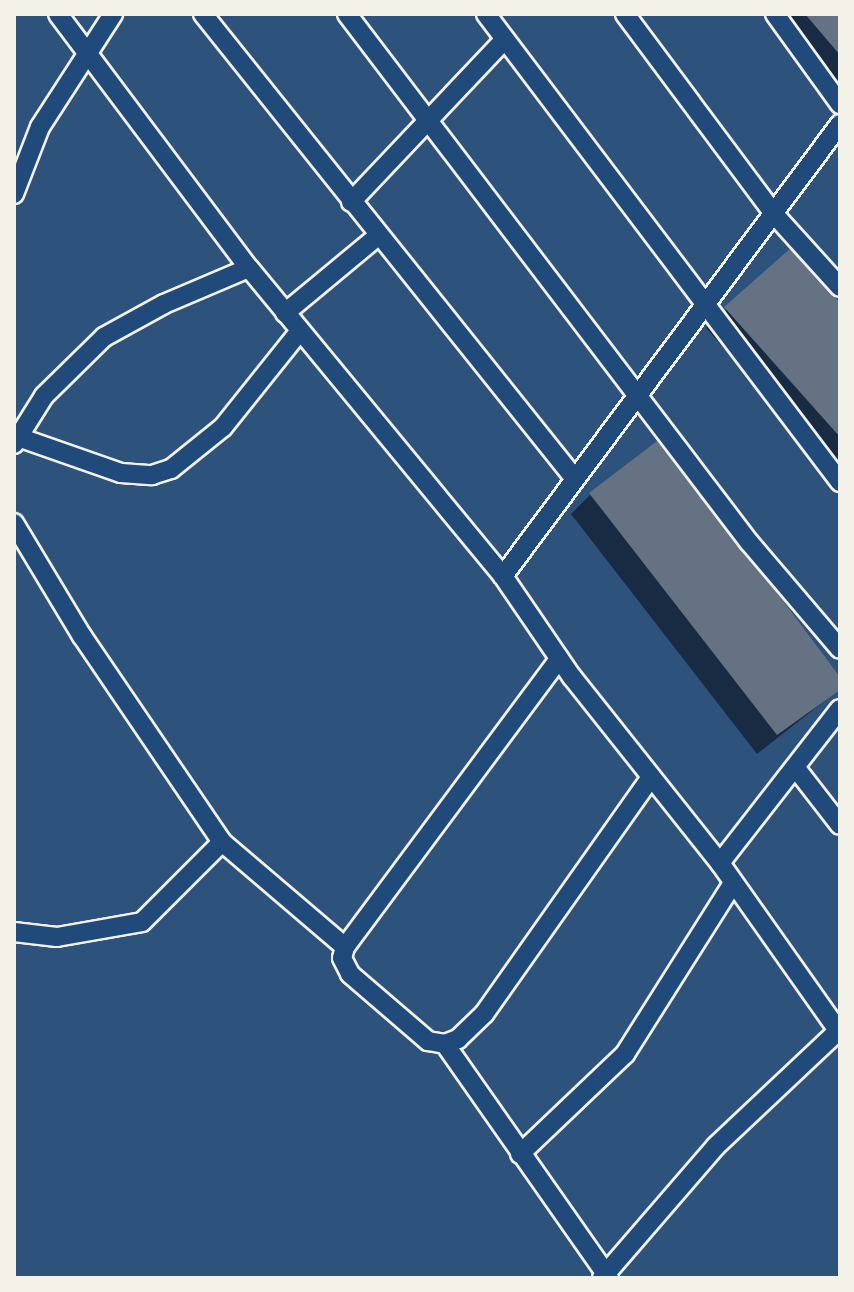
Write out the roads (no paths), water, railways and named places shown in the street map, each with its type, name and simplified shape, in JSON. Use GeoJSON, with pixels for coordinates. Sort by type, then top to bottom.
{"type":"FeatureCollection","features":[{"type":"Feature","properties":{"kind":"street"},"geometry":{"type":"LineString","coordinates":[[58,14],[88,48],[249,268],[503,576],[559,659],[720,863],[839,1032],[716,1146],[632,1249],[605,1276],[445,1044]]}},
{"type":"Feature","properties":{"kind":"street"},"geometry":{"type":"LineString","coordinates":[[14,194],[40,127],[88,48],[113,14]]}},
{"type":"Feature","properties":{"kind":"street"},"geometry":{"type":"LineString","coordinates":[[203,14],[575,479]]}},
{"type":"Feature","properties":{"kind":"street"},"geometry":{"type":"LineString","coordinates":[[347,14],[749,542],[840,649]]}},
{"type":"Feature","properties":{"kind":"street"},"geometry":{"type":"LineString","coordinates":[[625,14],[774,214],[840,287]]}},
{"type":"Feature","properties":{"kind":"street"},"geometry":{"type":"LineString","coordinates":[[775,14],[840,104]]}},
{"type":"Feature","properties":{"kind":"street"},"geometry":{"type":"LineString","coordinates":[[351,202],[429,118],[499,24],[840,482]]}},
{"type":"Feature","properties":{"kind":"street"},"geometry":{"type":"LineString","coordinates":[[503,576],[840,124]]}},
{"type":"Feature","properties":{"kind":"street"},"geometry":{"type":"LineString","coordinates":[[285,313],[379,235]]}},
{"type":"Feature","properties":{"kind":"street"},"geometry":{"type":"LineString","coordinates":[[249,268],[164,304],[104,337],[44,396],[16,440],[121,473],[152,475],[171,469],[223,427],[300,331]]}},
{"type":"Feature","properties":{"kind":"street"},"geometry":{"type":"LineString","coordinates":[[14,523],[82,636],[222,842],[345,947]]}},
{"type":"Feature","properties":{"kind":"street"},"geometry":{"type":"LineString","coordinates":[[559,659],[345,947],[342,958],[350,974],[428,1041],[445,1044],[468,1032],[484,1014],[651,777]]}},
{"type":"Feature","properties":{"kind":"street"},"geometry":{"type":"LineString","coordinates":[[720,863],[840,709]]}},
{"type":"Feature","properties":{"kind":"street"},"geometry":{"type":"LineString","coordinates":[[795,767],[840,825]]}},
{"type":"Feature","properties":{"kind":"street"},"geometry":{"type":"LineString","coordinates":[[14,932],[57,937],[142,922],[222,842]]}},
{"type":"Feature","properties":{"kind":"street"},"geometry":{"type":"LineString","coordinates":[[520,1154],[625,1054],[733,883]]}}]}
